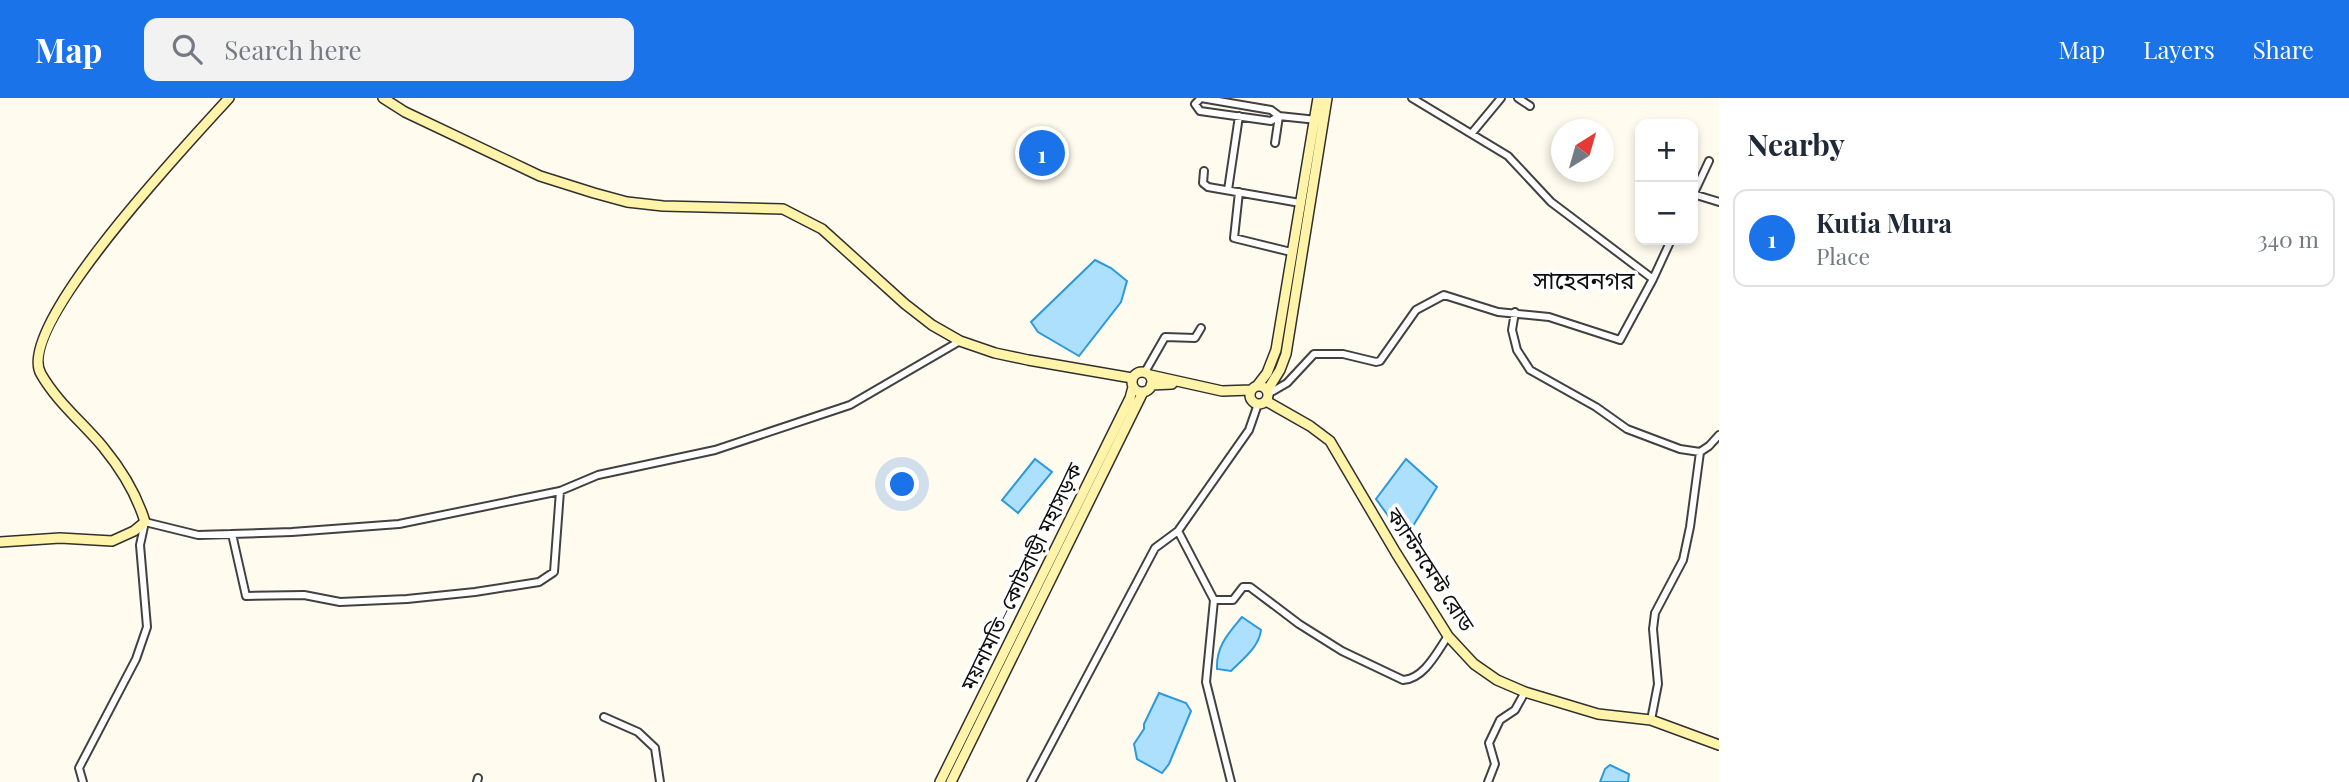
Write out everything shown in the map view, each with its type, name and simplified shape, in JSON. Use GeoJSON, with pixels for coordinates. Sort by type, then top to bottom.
{"type":"FeatureCollection","features":[{"type":"Feature","properties":{"kind":"main road"},"geometry":{"type":"LineString","coordinates":[[0,542],[60,538],[112,541],[134,531],[145,522],[122,473],[42,375],[37,366],[38,351],[44,336],[95,252],[118,222],[229,98]]}},
{"type":"Feature","properties":{"kind":"main road"},"geometry":{"type":"LineString","coordinates":[[383,98],[416,117],[530,171],[594,193],[627,202],[663,206],[783,209],[796,214],[822,229],[932,325],[960,341],[995,353],[1133,383],[1147,381],[1259,395]]}},
{"type":"Feature","properties":{"kind":"main road"},"geometry":{"type":"LineString","coordinates":[[1259,395],[1280,370],[1286,354],[1319,121],[1318,98]]}},
{"type":"Feature","properties":{"kind":"main road"},"geometry":{"type":"LineString","coordinates":[[1259,395],[1276,350],[1300,203],[1327,98]]}},
{"type":"Feature","properties":{"kind":"main road"},"geometry":{"type":"LineString","coordinates":[[1133,383],[1136,373],[1147,381]]}},
{"type":"Feature","properties":{"kind":"main road","name":"ময়নামতি–কোটবাড়ী মহাসড়ক"},"geometry":{"type":"LineString","coordinates":[[940,782],[993,688],[1147,381]]}},
{"type":"Feature","properties":{"kind":"main road","name":"ময়নামতি–কোটবাড়ী মহাসড়ক"},"geometry":{"type":"LineString","coordinates":[[951,782],[1130,398],[1133,383]]}},
{"type":"Feature","properties":{"kind":"main road","name":"ক্যান্টনমেন্ট রোড"},"geometry":{"type":"LineString","coordinates":[[1259,395],[1310,426],[1330,442],[1448,636],[1474,664],[1489,675],[1525,692],[1598,714],[1651,720],[1719,745]]}},
{"type":"Feature","properties":{"kind":"street"},"geometry":{"type":"LineString","coordinates":[[1279,116],[1271,121],[1200,111],[1195,104],[1200,98],[1271,110],[1279,116],[1319,121]]}},
{"type":"Feature","properties":{"kind":"street"},"geometry":{"type":"LineString","coordinates":[[1412,98],[1508,156],[1551,202],[1653,279]]}},
{"type":"Feature","properties":{"kind":"street"},"geometry":{"type":"LineString","coordinates":[[1472,133],[1501,98]]}},
{"type":"Feature","properties":{"kind":"street"},"geometry":{"type":"LineString","coordinates":[[1518,98],[1530,106]]}},
{"type":"Feature","properties":{"kind":"street"},"geometry":{"type":"LineString","coordinates":[[1228,190],[1239,116]]}},
{"type":"Feature","properties":{"kind":"street"},"geometry":{"type":"LineString","coordinates":[[1275,143],[1279,116]]}},
{"type":"Feature","properties":{"kind":"street"},"geometry":{"type":"LineString","coordinates":[[1698,184],[1709,161]]}},
{"type":"Feature","properties":{"kind":"street"},"geometry":{"type":"LineString","coordinates":[[1204,171],[1205,186],[1300,203]]}},
{"type":"Feature","properties":{"kind":"street"},"geometry":{"type":"LineString","coordinates":[[1239,192],[1234,238],[1292,252]]}},
{"type":"Feature","properties":{"kind":"street"},"geometry":{"type":"LineString","coordinates":[[1698,196],[1719,202]]}},
{"type":"Feature","properties":{"kind":"street"},"geometry":{"type":"LineString","coordinates":[[1031,782],[1155,548],[1178,531],[1249,430],[1259,395],[1287,383],[1314,354],[1343,354],[1380,361],[1416,310],[1448,294],[1498,312],[1549,317],[1620,340],[1669,245]]}},
{"type":"Feature","properties":{"kind":"street"},"geometry":{"type":"LineString","coordinates":[[1516,312],[1512,330],[1517,350],[1530,370],[1596,407],[1627,429],[1680,449],[1700,452],[1719,435]]}},
{"type":"Feature","properties":{"kind":"street"},"geometry":{"type":"LineString","coordinates":[[1147,381],[1165,337],[1195,338],[1201,328]]}},
{"type":"Feature","properties":{"kind":"street"},"geometry":{"type":"LineString","coordinates":[[83,782],[79,768],[136,659],[147,627],[140,545],[145,522],[198,535],[399,524],[560,491],[598,475],[715,450],[850,405],[960,341]]}},
{"type":"Feature","properties":{"kind":"street"},"geometry":{"type":"LineString","coordinates":[[1651,720],[1658,684],[1653,629],[1655,613],[1683,560],[1700,452]]}},
{"type":"Feature","properties":{"kind":"street"},"geometry":{"type":"LineString","coordinates":[[232,534],[246,596],[304,596],[340,602],[475,592],[539,582],[554,572],[560,491]]}},
{"type":"Feature","properties":{"kind":"street"},"geometry":{"type":"LineString","coordinates":[[1178,531],[1214,600],[1206,682],[1231,782]]}},
{"type":"Feature","properties":{"kind":"street"},"geometry":{"type":"LineString","coordinates":[[1214,600],[1233,600],[1243,587],[1250,587],[1299,624],[1342,651],[1403,680],[1413,680],[1448,636]]}},
{"type":"Feature","properties":{"kind":"street"},"geometry":{"type":"LineString","coordinates":[[1488,782],[1495,764],[1489,743],[1500,720],[1515,710],[1525,692]]}},
{"type":"Feature","properties":{"kind":"street"},"geometry":{"type":"LineString","coordinates":[[604,717],[638,732],[655,748],[660,782]]}},
{"type":"Feature","properties":{"kind":"water"},"geometry":{"type":"Polygon","coordinates":[[[1095,260],[1127,281],[1121,302],[1079,356],[1038,332],[1031,322],[1095,260]]]}},
{"type":"Feature","properties":{"kind":"water"},"geometry":{"type":"Polygon","coordinates":[[[1035,459],[1052,472],[1018,513],[1002,500],[1035,459]]]}},
{"type":"Feature","properties":{"kind":"water"},"geometry":{"type":"Polygon","coordinates":[[[1406,459],[1437,487],[1405,539],[1376,499],[1406,459]]]}},
{"type":"Feature","properties":{"kind":"water"},"geometry":{"type":"Polygon","coordinates":[[[1242,617],[1261,630],[1260,636],[1250,652],[1231,671],[1217,669],[1221,647],[1242,617]]]}},
{"type":"Feature","properties":{"kind":"water"},"geometry":{"type":"Polygon","coordinates":[[[1159,693],[1186,703],[1191,711],[1169,764],[1162,773],[1137,759],[1134,744],[1144,729],[1159,693]]]}},
{"type":"Feature","properties":{"kind":"water"},"geometry":{"type":"Polygon","coordinates":[[[1610,765],[1629,774],[1628,782],[1600,782],[1605,769],[1610,765]]]}},
{"type":"Feature","properties":{"kind":"place","name":"Kutia Mura"},"geometry":{"type":"Point","coordinates":[1042,153]}},
{"type":"Feature","properties":{"kind":"district","name":"সাহেবনগর"},"geometry":{"type":"Point","coordinates":[1584,281]}}]}
